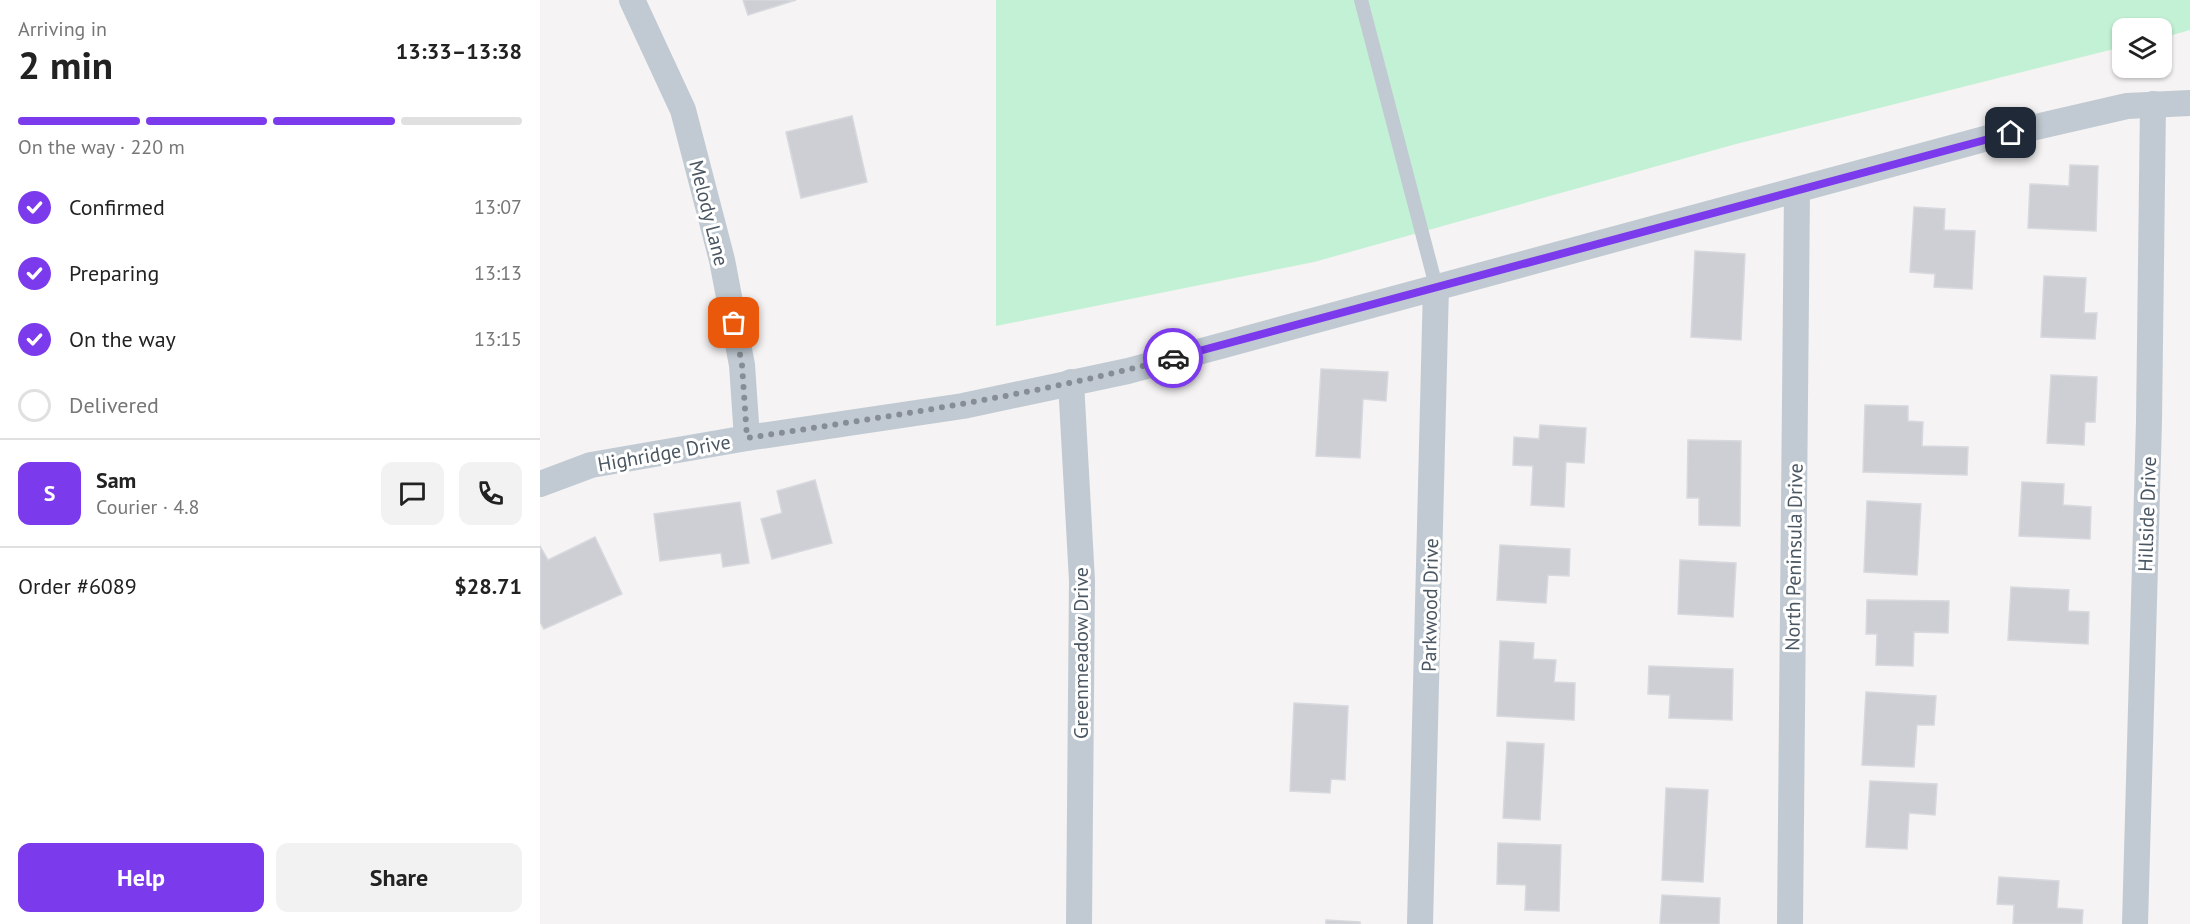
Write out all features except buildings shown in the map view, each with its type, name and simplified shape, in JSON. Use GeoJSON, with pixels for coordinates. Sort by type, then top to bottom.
{"type":"FeatureCollection","features":[{"type":"Feature","properties":{"kind":"street","name":"Melody Lane"},"geometry":{"type":"LineString","coordinates":[[632,0],[683,110],[713,225],[742,365],[747,438]]}},
{"type":"Feature","properties":{"kind":"street","name":"Highridge Drive"},"geometry":{"type":"LineString","coordinates":[[540,484],[591,465],[747,438],[963,406],[1128,371],[1988,138],[2127,106],[2190,103]]}},
{"type":"Feature","properties":{"kind":"street","name":"Hillside Drive"},"geometry":{"type":"LineString","coordinates":[[2135,924],[2149,421],[2153,104]]}},
{"type":"Feature","properties":{"kind":"street","name":"North Peninsula Drive"},"geometry":{"type":"LineString","coordinates":[[1790,924],[1797,190]]}},
{"type":"Feature","properties":{"kind":"street","name":"Parkwood Drive"},"geometry":{"type":"LineString","coordinates":[[1420,924],[1436,286]]}},
{"type":"Feature","properties":{"kind":"street","name":"Greenmeadow Drive"},"geometry":{"type":"LineString","coordinates":[[1071,382],[1082,581],[1079,924]]}},
{"type":"Feature","properties":{"kind":"lane"},"geometry":{"type":"LineString","coordinates":[[1361,0],[1436,286]]}},
{"type":"Feature","properties":{"kind":"green space"},"geometry":{"type":"Polygon","coordinates":[[[996,0],[2190,0],[2190,30],[2172,35],[2172,18],[2112,18],[2112,50],[1736,144],[1314,262],[996,326],[996,0]]]}},
{"type":"Feature","properties":{"kind":"way so far"},"geometry":{"type":"LineString","coordinates":[[734,323],[742,365],[747,438],[963,406],[1128,371],[1173,358]]}},
{"type":"Feature","properties":{"kind":"route"},"geometry":{"type":"LineString","coordinates":[[1173,358],[2011,133]]}}]}
